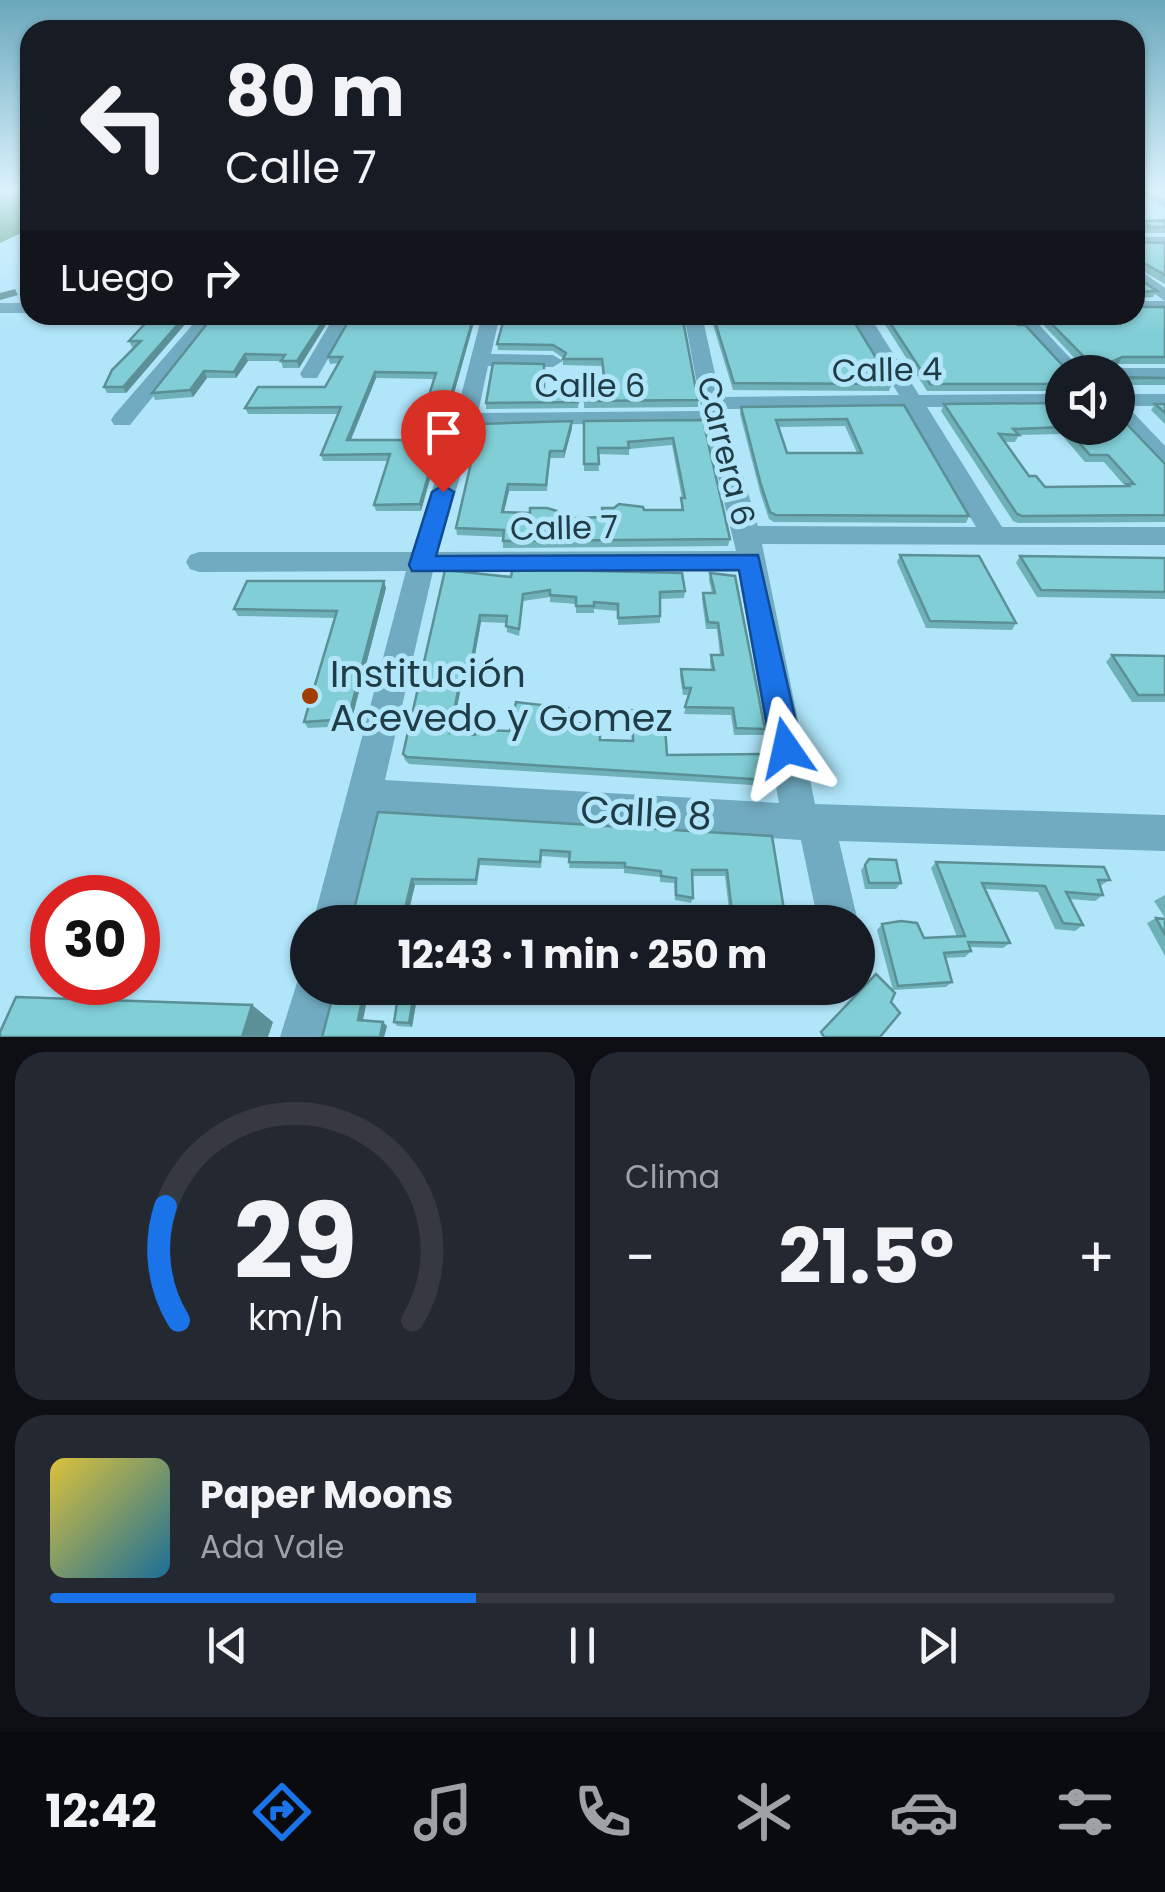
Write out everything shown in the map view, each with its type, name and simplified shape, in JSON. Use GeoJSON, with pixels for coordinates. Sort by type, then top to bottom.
{"type":"FeatureCollection","features":[{"type":"Feature","properties":{"kind":"street"},"geometry":{"type":"LineString","coordinates":[[1145,280],[1165,296]]}},
{"type":"Feature","properties":{"kind":"street"},"geometry":{"type":"LineString","coordinates":[[122,420],[202,325]]}},
{"type":"Feature","properties":{"kind":"street"},"geometry":{"type":"LineString","coordinates":[[310,374],[338,325]]}},
{"type":"Feature","properties":{"kind":"street"},"geometry":{"type":"LineString","coordinates":[[337,905],[421,565],[466,418],[489,325]]}},
{"type":"Feature","properties":{"kind":"street","name":"Carrera 6"},"geometry":{"type":"LineString","coordinates":[[695,325],[749,548],[808,822],[833,905]]}},
{"type":"Feature","properties":{"kind":"street"},"geometry":{"type":"LineString","coordinates":[[866,325],[994,535]]}},
{"type":"Feature","properties":{"kind":"street"},"geometry":{"type":"LineString","coordinates":[[1029,325],[1058,355]]}},
{"type":"Feature","properties":{"kind":"street"},"geometry":{"type":"LineString","coordinates":[[480,360],[554,361]]}},
{"type":"Feature","properties":{"kind":"street"},"geometry":{"type":"LineString","coordinates":[[1135,374],[1165,374]]}},
{"type":"Feature","properties":{"kind":"street","name":"Calle 4"},"geometry":{"type":"LineString","coordinates":[[713,410],[911,400],[1045,400]]}},
{"type":"Feature","properties":{"kind":"street"},"geometry":{"type":"LineString","coordinates":[[1135,400],[1165,400]]}},
{"type":"Feature","properties":{"kind":"street","name":"Calle 6"},"geometry":{"type":"LineString","coordinates":[[466,418],[713,410]]}},
{"type":"Feature","properties":{"kind":"street"},"geometry":{"type":"LineString","coordinates":[[1135,427],[1165,460]]}},
{"type":"Feature","properties":{"kind":"street","name":"Calle 7"},"geometry":{"type":"LineString","coordinates":[[198,562],[421,565],[994,535],[1165,536]]}},
{"type":"Feature","properties":{"kind":"street","name":"Calle 8"},"geometry":{"type":"LineString","coordinates":[[366,796],[808,822],[1165,833]]}},
{"type":"Feature","properties":{"kind":"street"},"geometry":{"type":"LineString","coordinates":[[302,1037],[310,1005]]}},
{"type":"Feature","properties":{"kind":"building"},"geometry":{"type":"Polygon","coordinates":[[[1145,242],[1165,243],[1165,275],[1145,264],[1145,242]]]}},
{"type":"Feature","properties":{"kind":"building"},"geometry":{"type":"Polygon","coordinates":[[[1145,307],[1165,307],[1165,357],[1082,355],[1053,325],[1145,325],[1145,307]]]}},
{"type":"Feature","properties":{"kind":"building"},"geometry":{"type":"Polygon","coordinates":[[[144,325],[177,325],[123,387],[104,387],[112,370],[141,341],[129,341],[144,325]]]}},
{"type":"Feature","properties":{"kind":"building"},"geometry":{"type":"Polygon","coordinates":[[[206,325],[320,325],[297,361],[281,361],[285,355],[245,354],[234,372],[204,371],[190,390],[152,393],[206,325]]]}},
{"type":"Feature","properties":{"kind":"building"},"geometry":{"type":"Polygon","coordinates":[[[346,325],[471,325],[420,504],[374,505],[390,454],[321,455],[341,407],[245,408],[258,387],[325,387],[342,357],[328,357],[346,325]],[[375,372],[347,440],[415,440],[436,373],[375,372]]]}},
{"type":"Feature","properties":{"kind":"building"},"geometry":{"type":"Polygon","coordinates":[[[502,325],[684,325],[698,400],[584,401],[584,389],[605,385],[602,359],[563,359],[566,353],[553,345],[497,344],[502,325]]]}},
{"type":"Feature","properties":{"kind":"building"},"geometry":{"type":"Polygon","coordinates":[[[716,325],[856,325],[892,384],[734,383],[716,325]]]}},
{"type":"Feature","properties":{"kind":"building"},"geometry":{"type":"Polygon","coordinates":[[[892,325],[1018,325],[1025,325],[1053,355],[1045,355],[1045,384],[930,384],[892,325]]]}},
{"type":"Feature","properties":{"kind":"building"},"geometry":{"type":"Polygon","coordinates":[[[493,363],[544,364],[544,394],[580,394],[578,402],[486,403],[493,363]]]}},
{"type":"Feature","properties":{"kind":"building"},"geometry":{"type":"Polygon","coordinates":[[[1045,403],[1045,428],[1013,429],[1019,435],[999,434],[1029,476],[1036,476],[1045,487],[1134,484],[1108,455],[1090,455],[1081,445],[1135,445],[1135,433],[1165,464],[1165,515],[1017,514],[944,404],[1045,403]]]}},
{"type":"Feature","properties":{"kind":"building"},"geometry":{"type":"Polygon","coordinates":[[[904,405],[969,516],[776,515],[770,512],[761,485],[741,407],[904,405]],[[847,419],[776,420],[787,453],[862,453],[847,419]]]}},
{"type":"Feature","properties":{"kind":"building"},"geometry":{"type":"Polygon","coordinates":[[[703,420],[730,539],[503,541],[504,530],[456,528],[480,424],[572,421],[564,451],[550,451],[546,485],[508,484],[502,512],[530,513],[530,508],[547,508],[557,511],[558,518],[578,518],[603,517],[602,508],[619,504],[644,510],[683,510],[681,498],[685,498],[673,438],[628,442],[629,448],[598,448],[599,464],[584,464],[584,421],[703,420]]]}},
{"type":"Feature","properties":{"kind":"building"},"geometry":{"type":"Polygon","coordinates":[[[900,555],[979,556],[1016,623],[930,621],[900,555]]]}},
{"type":"Feature","properties":{"kind":"building"},"geometry":{"type":"Polygon","coordinates":[[[1020,556],[1165,558],[1165,592],[1041,590],[1020,556]]]}},
{"type":"Feature","properties":{"kind":"building"},"geometry":{"type":"Polygon","coordinates":[[[445,570],[511,577],[512,571],[550,570],[682,573],[685,591],[660,592],[660,616],[618,618],[618,604],[594,602],[594,606],[576,606],[576,597],[550,595],[550,590],[523,594],[519,629],[506,626],[507,616],[480,615],[471,664],[463,664],[450,733],[510,731],[516,702],[568,708],[567,723],[600,724],[600,740],[633,741],[632,710],[664,712],[667,755],[766,754],[769,780],[407,757],[403,754],[445,570]]]}},
{"type":"Feature","properties":{"kind":"building"},"geometry":{"type":"Polygon","coordinates":[[[710,573],[735,576],[765,729],[736,728],[733,708],[685,707],[691,688],[684,688],[681,669],[714,670],[711,655],[723,655],[718,623],[708,622],[703,593],[715,593],[710,573]]]}},
{"type":"Feature","properties":{"kind":"building"},"geometry":{"type":"Polygon","coordinates":[[[247,581],[384,581],[348,719],[304,722],[337,611],[234,609],[247,581]]]}},
{"type":"Feature","properties":{"kind":"building"},"geometry":{"type":"Polygon","coordinates":[[[1112,655],[1165,656],[1165,695],[1138,695],[1112,655]]]}},
{"type":"Feature","properties":{"kind":"building"},"geometry":{"type":"Polygon","coordinates":[[[378,812],[772,836],[783,905],[731,905],[727,870],[692,870],[693,898],[676,895],[676,878],[661,876],[661,871],[625,867],[625,863],[569,862],[570,852],[541,850],[540,862],[479,859],[476,880],[412,879],[406,905],[355,905],[378,812]]]}},
{"type":"Feature","properties":{"kind":"building"},"geometry":{"type":"Polygon","coordinates":[[[869,859],[896,860],[901,883],[869,883],[865,865],[869,859]]]}},
{"type":"Feature","properties":{"kind":"building"},"geometry":{"type":"Polygon","coordinates":[[[936,862],[1104,867],[1110,880],[1098,880],[1103,895],[1066,892],[1083,925],[1063,923],[1045,886],[982,883],[1010,943],[968,942],[971,951],[944,953],[952,982],[898,986],[882,924],[917,923],[924,938],[965,936],[936,862]]]}},
{"type":"Feature","properties":{"kind":"building"},"geometry":{"type":"Polygon","coordinates":[[[1156,918],[1165,919],[1165,935],[1156,918]]]}},
{"type":"Feature","properties":{"kind":"building"},"geometry":{"type":"Polygon","coordinates":[[[875,975],[895,993],[891,1002],[900,1013],[880,1037],[824,1037],[821,1032],[847,1005],[875,1005],[875,975]]]}},
{"type":"Feature","properties":{"kind":"building"},"geometry":{"type":"Polygon","coordinates":[[[16,997],[30,997],[30,1005],[160,1005],[160,1002],[252,1005],[242,1037],[0,1037],[16,997]]]}},
{"type":"Feature","properties":{"kind":"building"},"geometry":{"type":"Polygon","coordinates":[[[330,1005],[361,1005],[358,1020],[383,1022],[380,1037],[322,1037],[330,1005]]]}},
{"type":"Feature","properties":{"kind":"building"},"geometry":{"type":"Polygon","coordinates":[[[397,1005],[412,1005],[409,1023],[394,1022],[397,1005]]]}},
{"type":"Feature","properties":{"kind":"place","name":"Institución Acevedo y Gomez"},"geometry":{"type":"Point","coordinates":[310,696]}},
{"type":"Feature","properties":{"kind":"route"},"geometry":{"type":"LineString","coordinates":[[443,492],[421,565],[750,561],[786,748]]}}]}
